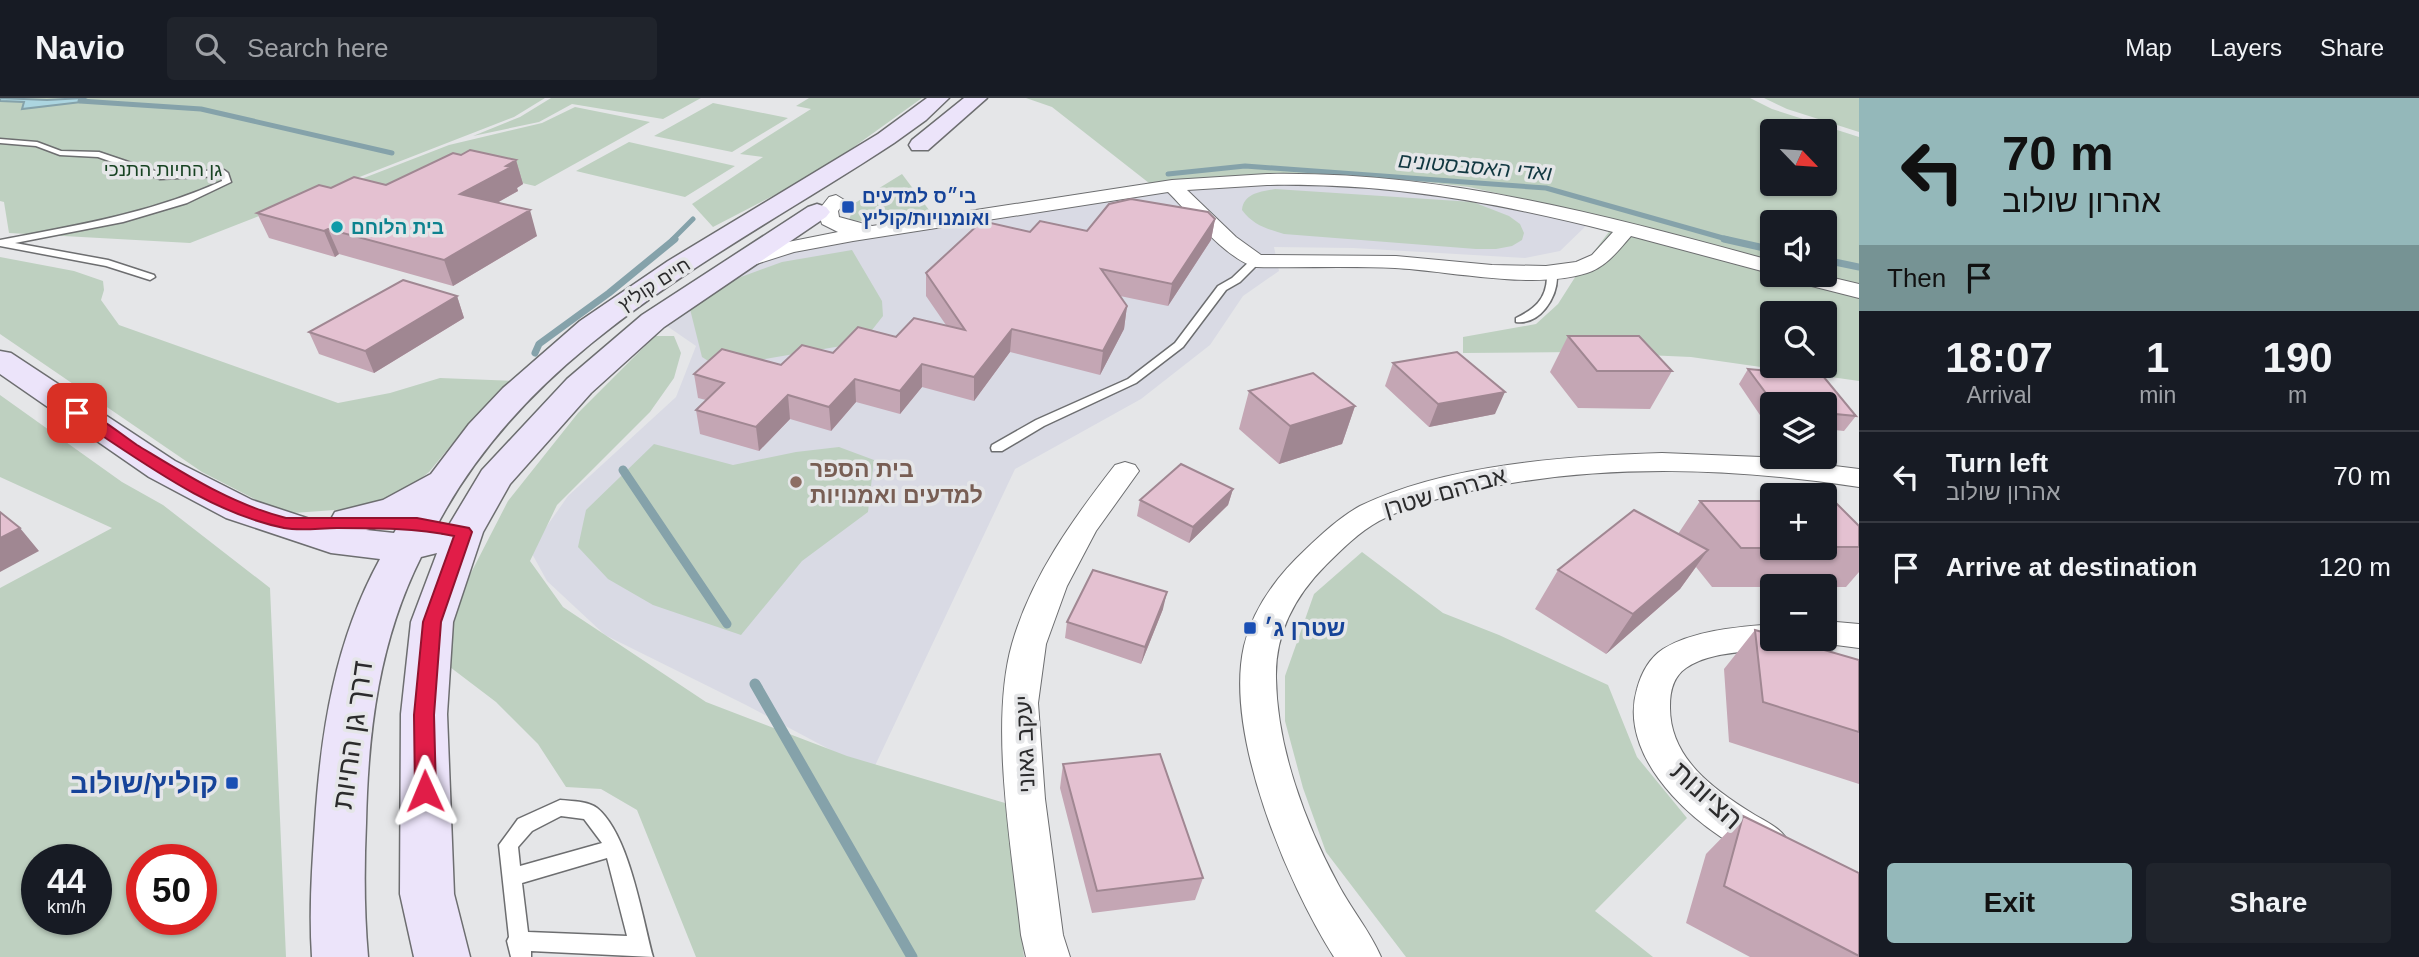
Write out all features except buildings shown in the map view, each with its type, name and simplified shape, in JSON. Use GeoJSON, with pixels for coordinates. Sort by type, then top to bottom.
{"type":"FeatureCollection","features":[{"type":"Feature","properties":{"kind":"main road","name":"חיים קוליץ"},"geometry":{"type":"LineString","coordinates":[[411,535],[449,472],[481,429],[521,387],[602,318],[679,266],[882,141],[939,98]]}},
{"type":"Feature","properties":{"kind":"main road"},"geometry":{"type":"LineString","coordinates":[[901,158],[977,98]]}},
{"type":"Feature","properties":{"kind":"main road","name":"חיים קוליץ"},"geometry":{"type":"LineString","coordinates":[[464,532],[495,478],[579,386],[653,321],[845,195]]}},
{"type":"Feature","properties":{"kind":"main road"},"geometry":{"type":"LineString","coordinates":[[0,360],[192,486],[239,509],[286,523],[308,534],[340,531],[411,535],[464,532],[432,622],[424,715],[427,894],[442,957]]}},
{"type":"Feature","properties":{"kind":"main road"},"geometry":{"type":"LineString","coordinates":[[340,531],[408,504],[433,489],[449,472]]}},
{"type":"Feature","properties":{"kind":"main road"},"geometry":{"type":"LineString","coordinates":[[340,531],[348,547],[370,562],[382,578],[382,597]]}},
{"type":"Feature","properties":{"kind":"main road","name":"דרך גן החיות"},"geometry":{"type":"LineString","coordinates":[[340,957],[336,917],[343,762],[355,681],[367,634],[411,535]]}},
{"type":"Feature","properties":{"kind":"street"},"geometry":{"type":"LineString","coordinates":[[739,264],[790,247],[1172,186],[1220,181],[1295,179],[1388,183],[1472,194],[1628,228],[1760,264]]}},
{"type":"Feature","properties":{"kind":"street"},"geometry":{"type":"LineString","coordinates":[[1172,186],[1229,241],[1256,261],[1396,262],[1492,271],[1546,272],[1581,268],[1599,259],[1628,228]]}},
{"type":"Feature","properties":{"kind":"street"},"geometry":{"type":"LineString","coordinates":[[845,195],[828,211],[829,220],[833,224],[852,228],[895,229]]}},
{"type":"Feature","properties":{"kind":"street"},"geometry":{"type":"LineString","coordinates":[[1837,285],[1859,291]]}},
{"type":"Feature","properties":{"kind":"street","name":"אברהם שטרן"},"geometry":{"type":"LineString","coordinates":[[1359,957],[1331,916],[1297,842],[1272,770],[1259,712],[1259,659],[1276,604],[1298,575],[1326,547],[1368,514],[1402,500],[1492,477],[1549,468],[1629,462],[1702,463],[1762,465],[1859,478]]}},
{"type":"Feature","properties":{"kind":"street","name":"יעקב גאוני"},"geometry":{"type":"LineString","coordinates":[[1048,957],[1040,921],[1026,799],[1020,703],[1029,644],[1051,586],[1083,527],[1125,471]]}},
{"type":"Feature","properties":{"kind":"street"},"geometry":{"type":"LineString","coordinates":[[1837,634],[1859,636]]}},
{"type":"Feature","properties":{"kind":"street","name":"הציונות"},"geometry":{"type":"LineString","coordinates":[[1760,638],[1707,648],[1674,659],[1660,673],[1653,692],[1651,713],[1657,741],[1668,763],[1689,787],[1723,816],[1801,864]]}},
{"type":"Feature","properties":{"kind":"lane"},"geometry":{"type":"LineString","coordinates":[[0,141],[37,144],[60,153],[99,155],[160,176],[223,173],[227,182],[184,201],[120,220],[0,243]]}},
{"type":"Feature","properties":{"kind":"lane"},"geometry":{"type":"LineString","coordinates":[[0,243],[108,263],[150,277]]}},
{"type":"Feature","properties":{"kind":"lane"},"geometry":{"type":"LineString","coordinates":[[997,448],[1040,423],[1132,382],[1179,345],[1222,288],[1236,280],[1256,261]]}},
{"type":"Feature","properties":{"kind":"lane"},"geometry":{"type":"LineString","coordinates":[[1520,320],[1546,304],[1553,291],[1552,277],[1546,272]]}},
{"type":"Feature","properties":{"kind":"lane"},"geometry":{"type":"LineString","coordinates":[[560,808],[589,812],[608,834],[614,848],[642,952],[519,949],[508,845],[525,825],[560,808]]}},
{"type":"Feature","properties":{"kind":"lane"},"geometry":{"type":"LineString","coordinates":[[511,877],[614,848]]}},
{"type":"Feature","properties":{"kind":"shaded area","name":"בית הספר למדעים ואמנויות"},"geometry":{"type":"Polygon","coordinates":[[[1297,181],[1385,185],[1590,222],[1560,251],[1525,258],[1353,248],[1274,247],[1279,271],[1243,296],[1210,345],[1141,399],[1015,469],[872,772],[605,635],[547,581],[530,550],[568,496],[676,397],[696,346],[664,324],[745,268],[812,245],[1191,186],[1297,181]]]}},
{"type":"Feature","properties":{"kind":"green space","name":"גן החיות התנכי"},"geometry":{"type":"Polygon","coordinates":[[[0,98],[545,98],[514,117],[190,243],[9,233],[4,202],[0,201],[0,98]]]}},
{"type":"Feature","properties":{"kind":"green space"},"geometry":{"type":"Polygon","coordinates":[[[551,98],[701,98],[663,119],[572,104],[539,122],[473,136],[520,117],[551,98]]]}},
{"type":"Feature","properties":{"kind":"green space"},"geometry":{"type":"Polygon","coordinates":[[[809,98],[922,98],[819,172],[713,227],[692,204],[763,157],[740,154],[811,109],[796,106],[809,98]]]}},
{"type":"Feature","properties":{"kind":"green space"},"geometry":{"type":"Polygon","coordinates":[[[1026,98],[1750,98],[1772,109],[1803,119],[1760,119],[1760,196],[1838,196],[1838,130],[1859,137],[1859,381],[1837,378],[1837,301],[1760,301],[1760,367],[1691,357],[1578,352],[1463,353],[1463,337],[1536,324],[1558,304],[1618,220],[1469,187],[1375,176],[1270,175],[1172,186],[1149,183],[1052,107],[1026,98]]]}},
{"type":"Feature","properties":{"kind":"green space"},"geometry":{"type":"Polygon","coordinates":[[[1764,98],[1859,98],[1859,132],[1838,125],[1838,119],[1818,119],[1764,98]]]}},
{"type":"Feature","properties":{"kind":"green space"},"geometry":{"type":"Polygon","coordinates":[[[713,103],[788,118],[732,152],[654,136],[713,103]]]}},
{"type":"Feature","properties":{"kind":"green space"},"geometry":{"type":"Polygon","coordinates":[[[575,107],[650,122],[535,186],[470,171],[401,205],[338,188],[449,145],[542,123],[575,107]]]}},
{"type":"Feature","properties":{"kind":"green space"},"geometry":{"type":"Polygon","coordinates":[[[629,142],[735,166],[685,197],[576,171],[629,142]]]}},
{"type":"Feature","properties":{"kind":"green space"},"geometry":{"type":"Polygon","coordinates":[[[902,174],[935,218],[886,223],[849,220],[855,203],[902,174]]]}},
{"type":"Feature","properties":{"kind":"green space"},"geometry":{"type":"Polygon","coordinates":[[[1275,189],[1473,202],[1509,216],[1520,224],[1524,233],[1522,240],[1512,246],[1496,249],[1284,234],[1256,223],[1242,210],[1249,197],[1258,192],[1275,189]]]}},
{"type":"Feature","properties":{"kind":"green space"},"geometry":{"type":"Polygon","coordinates":[[[852,250],[882,301],[883,316],[872,330],[847,345],[718,367],[702,357],[689,305],[730,281],[782,262],[852,250]]]}},
{"type":"Feature","properties":{"kind":"green space"},"geometry":{"type":"Polygon","coordinates":[[[0,257],[74,271],[103,281],[101,300],[119,325],[338,403],[390,393],[440,378],[514,381],[471,421],[429,472],[409,488],[349,509],[293,513],[270,507],[202,472],[0,334],[0,257]]]}},
{"type":"Feature","properties":{"kind":"green space"},"geometry":{"type":"Polygon","coordinates":[[[655,336],[674,336],[681,353],[674,378],[650,412],[557,505],[530,561],[563,607],[706,702],[847,756],[1005,803],[1024,957],[696,957],[637,810],[601,789],[566,787],[538,744],[496,702],[446,664],[456,602],[508,501],[578,413],[655,336]]]}},
{"type":"Feature","properties":{"kind":"green space"},"geometry":{"type":"Polygon","coordinates":[[[0,395],[122,482],[163,505],[270,588],[286,957],[0,957],[0,588],[112,528],[0,477],[0,395]]]}},
{"type":"Feature","properties":{"kind":"green space"},"geometry":{"type":"Polygon","coordinates":[[[654,444],[733,465],[796,452],[839,447],[874,460],[868,512],[802,561],[741,635],[653,605],[608,579],[578,547],[586,510],[654,444]]]}},
{"type":"Feature","properties":{"kind":"green space"},"geometry":{"type":"Polygon","coordinates":[[[1362,552],[1443,613],[1499,635],[1608,685],[1637,757],[1687,818],[1595,911],[1653,957],[1406,957],[1326,852],[1303,788],[1285,721],[1285,676],[1314,594],[1362,552]]]}},
{"type":"Feature","properties":{"kind":"water"},"geometry":{"type":"Polygon","coordinates":[[[0,98],[83,98],[90,101],[22,109],[24,102],[0,101],[0,98]]]}},
{"type":"Feature","properties":{"kind":"waterway"},"geometry":{"type":"LineString","coordinates":[[80,101],[201,109],[392,153]]}},
{"type":"Feature","properties":{"kind":"waterway","name":"ואדי האסבסטונים"},"geometry":{"type":"LineString","coordinates":[[1168,174],[1245,166],[1546,188],[1730,240]]}},
{"type":"Feature","properties":{"kind":"waterway"},"geometry":{"type":"LineString","coordinates":[[672,240],[693,219]]}},
{"type":"Feature","properties":{"kind":"waterway"},"geometry":{"type":"LineString","coordinates":[[535,353],[539,344],[609,293],[675,239]]}},
{"type":"Feature","properties":{"kind":"waterway","name":"ואדי האסבסטונים"},"geometry":{"type":"LineString","coordinates":[[1724,239],[1760,247]]}},
{"type":"Feature","properties":{"kind":"waterway","name":"ואדי האסבסטונים"},"geometry":{"type":"LineString","coordinates":[[1837,262],[1859,267]]}},
{"type":"Feature","properties":{"kind":"waterway"},"geometry":{"type":"LineString","coordinates":[[623,470],[727,624]]}},
{"type":"Feature","properties":{"kind":"waterway"},"geometry":{"type":"LineString","coordinates":[[755,684],[912,957]]}},
{"type":"Feature","properties":{"kind":"place","name":"בי״ס למדעים ואומנויות/קוליץ"},"geometry":{"type":"Point","coordinates":[848,207]}},
{"type":"Feature","properties":{"kind":"place","name":"בית הלוחם"},"geometry":{"type":"Point","coordinates":[337,227]}},
{"type":"Feature","properties":{"kind":"place","name":"בית הספר למדעים ואמנויות"},"geometry":{"type":"Point","coordinates":[796,482]}},
{"type":"Feature","properties":{"kind":"place","name":"שטרן ג׳"},"geometry":{"type":"Point","coordinates":[1250,628]}},
{"type":"Feature","properties":{"kind":"place","name":"קוליץ/שולוב"},"geometry":{"type":"Point","coordinates":[232,783]}},
{"type":"Feature","properties":{"kind":"route"},"geometry":{"type":"LineString","coordinates":[[77,413],[192,486],[239,509],[265,517],[286,523],[417,523],[464,532],[432,622],[424,715],[425,791]]}}]}
